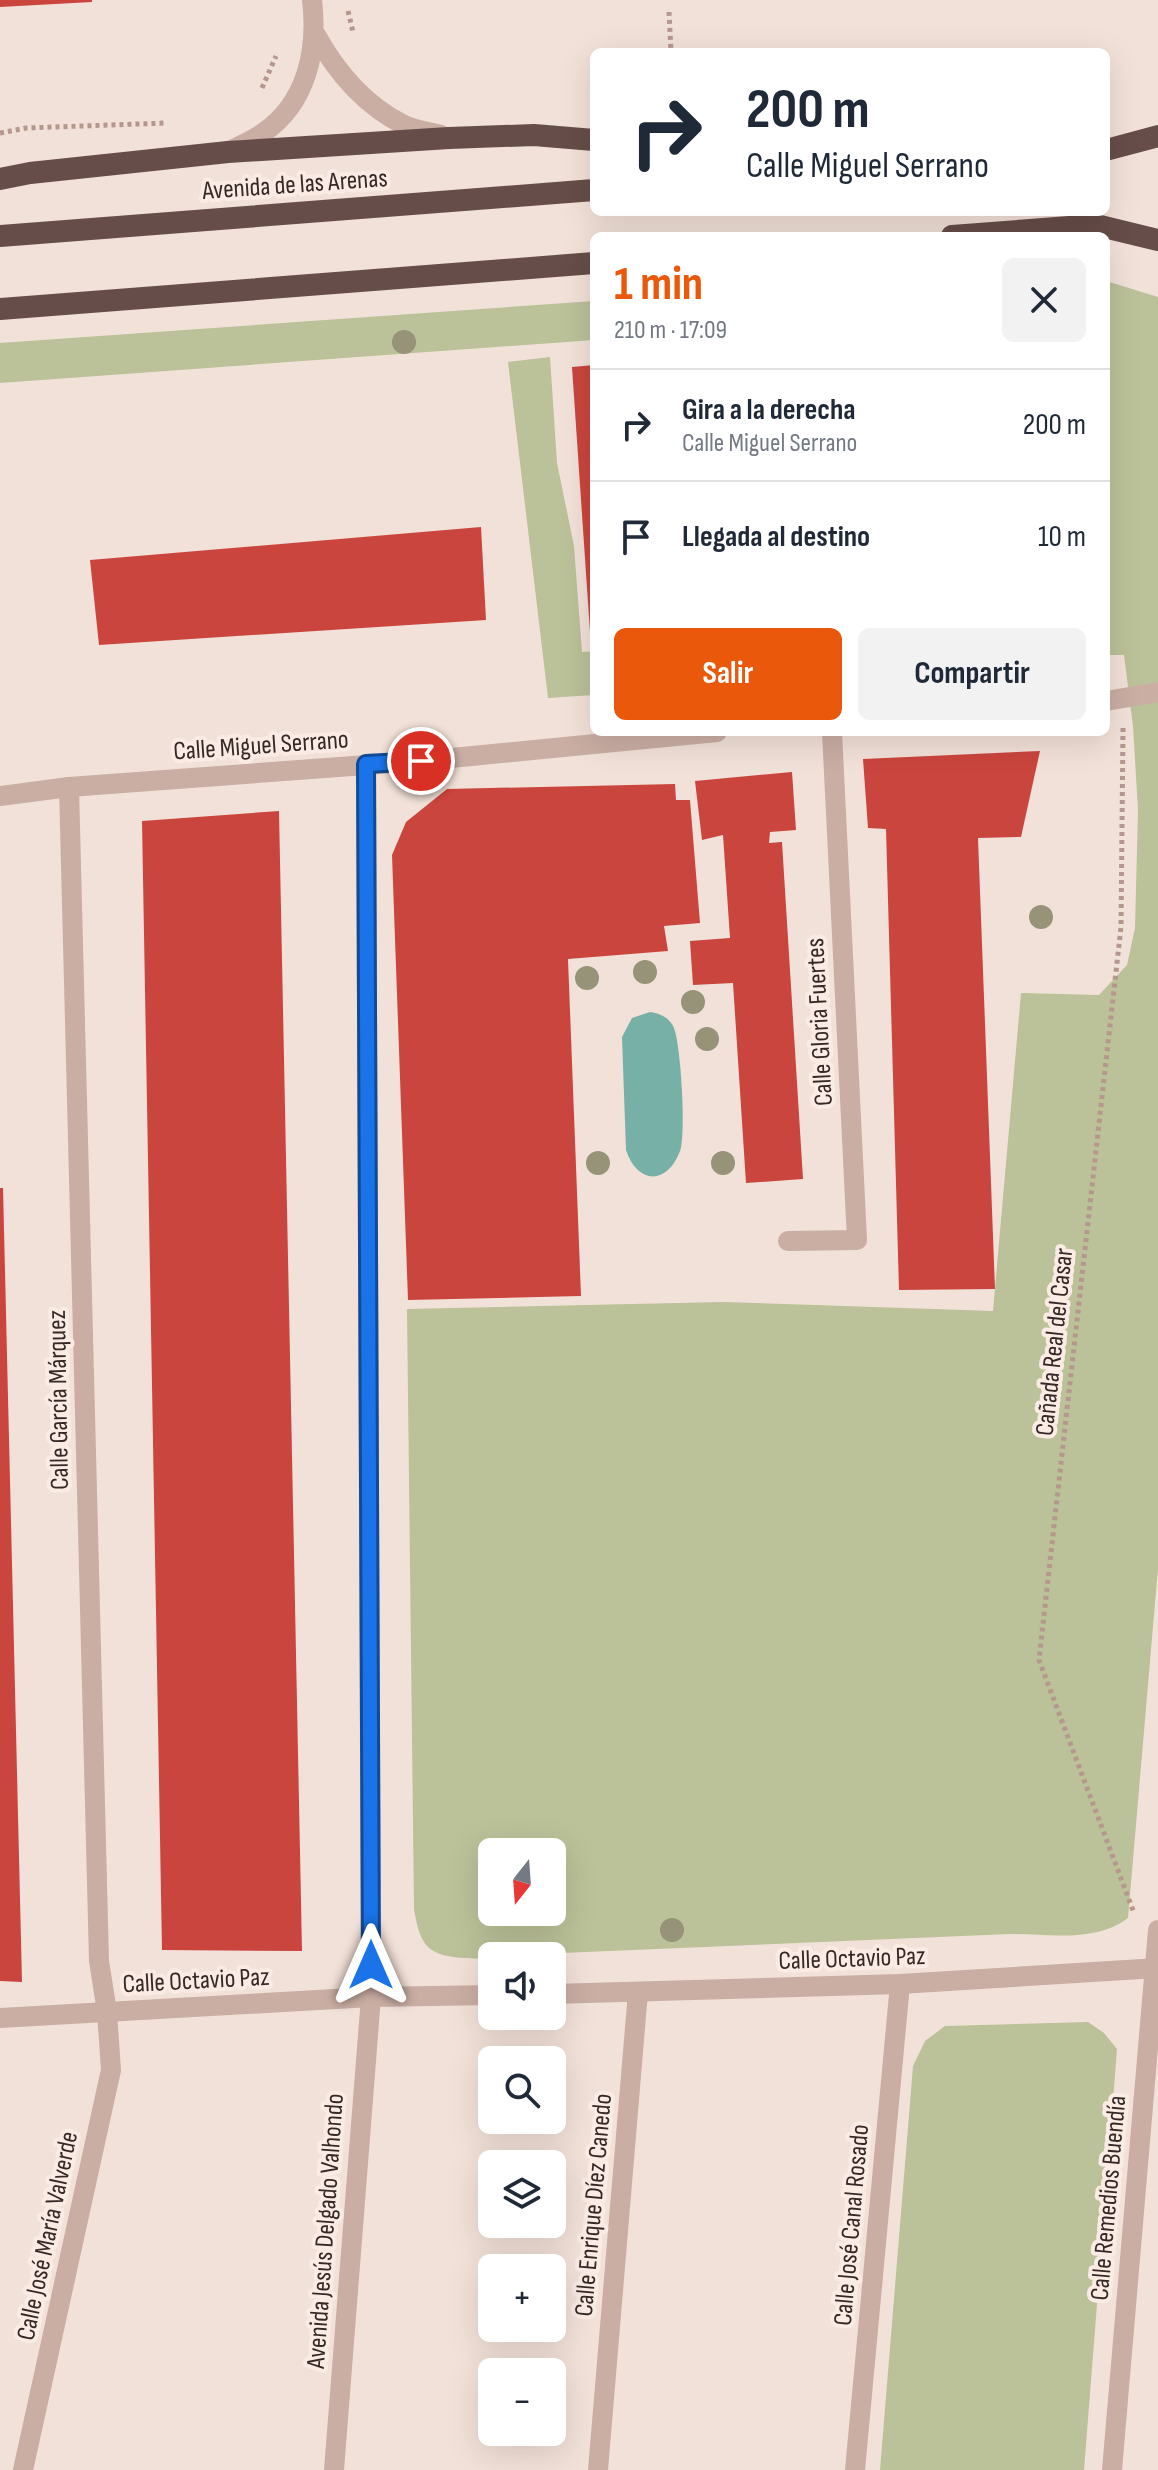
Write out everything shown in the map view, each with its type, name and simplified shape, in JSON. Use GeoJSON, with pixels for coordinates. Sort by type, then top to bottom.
{"type":"FeatureCollection","features":[{"type":"Feature","properties":{"kind":"highway"},"geometry":{"type":"LineString","coordinates":[[0,179],[30,173],[228,152],[534,135],[590,140]]}},
{"type":"Feature","properties":{"kind":"highway"},"geometry":{"type":"LineString","coordinates":[[1110,149],[1158,136]]}},
{"type":"Feature","properties":{"kind":"highway","name":"Avenida de las Arenas"},"geometry":{"type":"LineString","coordinates":[[0,236],[590,190]]}},
{"type":"Feature","properties":{"kind":"highway"},"geometry":{"type":"LineString","coordinates":[[1004,232],[1096,225],[1158,240]]}},
{"type":"Feature","properties":{"kind":"highway"},"geometry":{"type":"LineString","coordinates":[[0,309],[590,263]]}},
{"type":"Feature","properties":{"kind":"street"},"geometry":{"type":"LineString","coordinates":[[228,152],[264,133],[288,110],[302,89],[316,35],[312,0]]}},
{"type":"Feature","properties":{"kind":"street"},"geometry":{"type":"LineString","coordinates":[[316,35],[331,62],[358,94],[406,126],[449,138]]}},
{"type":"Feature","properties":{"kind":"street"},"geometry":{"type":"LineString","coordinates":[[1115,700],[1158,692]]}},
{"type":"Feature","properties":{"kind":"street","name":"Calle Miguel Serrano"},"geometry":{"type":"LineString","coordinates":[[0,796],[69,787],[673,736]]}},
{"type":"Feature","properties":{"kind":"street","name":"Calle Gloria Fuertes"},"geometry":{"type":"LineString","coordinates":[[788,1241],[857,1240],[832,736]]}},
{"type":"Feature","properties":{"kind":"street","name":"Avenida Jesús Delgado Valhondo"},"geometry":{"type":"LineString","coordinates":[[334,2470],[371,1997],[366,764]]}},
{"type":"Feature","properties":{"kind":"street","name":"Calle García Márquez"},"geometry":{"type":"LineString","coordinates":[[69,787],[99,1961],[107,2012]]}},
{"type":"Feature","properties":{"kind":"street","name":"Calle Remedios Buendía"},"geometry":{"type":"LineString","coordinates":[[1112,2470],[1158,1930]]}},
{"type":"Feature","properties":{"kind":"street","name":"Calle Octavio Paz"},"geometry":{"type":"LineString","coordinates":[[566,1994],[900,1984],[1156,1968]]}},
{"type":"Feature","properties":{"kind":"street","name":"Calle José Canal Rosado"},"geometry":{"type":"LineString","coordinates":[[855,2470],[900,1984]]}},
{"type":"Feature","properties":{"kind":"street","name":"Calle Enrique Díez Canedo"},"geometry":{"type":"LineString","coordinates":[[598,2470],[638,1992]]}},
{"type":"Feature","properties":{"kind":"street","name":"Calle Octavio Paz"},"geometry":{"type":"LineString","coordinates":[[0,2018],[371,1997],[478,1995]]}},
{"type":"Feature","properties":{"kind":"street","name":"Calle José María Valverde"},"geometry":{"type":"LineString","coordinates":[[23,2470],[111,2070],[107,2012]]}},
{"type":"Feature","properties":{"kind":"path"},"geometry":{"type":"LineString","coordinates":[[348,11],[355,41]]}},
{"type":"Feature","properties":{"kind":"path"},"geometry":{"type":"LineString","coordinates":[[669,12],[671,48]]}},
{"type":"Feature","properties":{"kind":"path"},"geometry":{"type":"LineString","coordinates":[[260,93],[278,50]]}},
{"type":"Feature","properties":{"kind":"path"},"geometry":{"type":"LineString","coordinates":[[0,133],[26,128],[178,123]]}},
{"type":"Feature","properties":{"kind":"path","name":"Cañada Real del Casar"},"geometry":{"type":"LineString","coordinates":[[1115,700],[1121,927],[1039,1660],[1156,1968]]}},
{"type":"Feature","properties":{"kind":"green space"},"geometry":{"type":"Polygon","coordinates":[[[1110,282],[1158,297],[1158,1568],[1128,1918],[1101,1931],[1071,1935],[1009,1934],[566,1953],[566,1942],[478,1942],[478,1959],[435,1952],[419,1933],[414,1909],[407,1309],[723,1302],[993,1311],[1021,993],[1099,995],[1127,965],[1135,928],[1138,810],[1133,726],[1124,655],[1110,655],[1110,282]]]}},
{"type":"Feature","properties":{"kind":"green space"},"geometry":{"type":"Polygon","coordinates":[[[590,301],[590,340],[0,383],[0,343],[590,301]]]}},
{"type":"Feature","properties":{"kind":"green space"},"geometry":{"type":"Polygon","coordinates":[[[550,357],[557,463],[574,546],[582,652],[590,651],[590,695],[548,698],[508,362],[550,357]]]}},
{"type":"Feature","properties":{"kind":"green space"},"geometry":{"type":"Polygon","coordinates":[[[1088,2022],[1104,2033],[1117,2049],[1084,2470],[880,2470],[913,2066],[925,2041],[945,2026],[1088,2022]]]}},
{"type":"Feature","properties":{"kind":"water"},"geometry":{"type":"Polygon","coordinates":[[[650,1012],[670,1021],[674,1028],[683,1109],[680,1151],[668,1170],[652,1176],[637,1169],[626,1150],[622,1037],[632,1018],[650,1012]]]}},
{"type":"Feature","properties":{"kind":"building"},"geometry":{"type":"Polygon","coordinates":[[[0,0],[92,0],[92,2],[0,7],[0,0]]]}},
{"type":"Feature","properties":{"kind":"building"},"geometry":{"type":"Polygon","coordinates":[[[590,365],[590,632],[572,367],[590,365]]]}},
{"type":"Feature","properties":{"kind":"building"},"geometry":{"type":"Polygon","coordinates":[[[481,527],[486,620],[99,645],[90,560],[481,527]]]}},
{"type":"Feature","properties":{"kind":"building"},"geometry":{"type":"Polygon","coordinates":[[[1040,751],[1021,837],[978,838],[995,1289],[899,1290],[886,829],[868,828],[863,759],[1040,751]]]}},
{"type":"Feature","properties":{"kind":"building"},"geometry":{"type":"Polygon","coordinates":[[[792,772],[796,830],[770,832],[769,843],[782,842],[803,1179],[746,1183],[733,983],[693,985],[690,941],[730,938],[723,835],[702,840],[695,781],[792,772]]]}},
{"type":"Feature","properties":{"kind":"building"},"geometry":{"type":"Polygon","coordinates":[[[675,784],[676,800],[690,800],[700,923],[664,926],[668,951],[568,959],[581,1296],[408,1300],[392,855],[406,822],[447,789],[675,784]]]}},
{"type":"Feature","properties":{"kind":"building"},"geometry":{"type":"Polygon","coordinates":[[[279,811],[302,1951],[162,1950],[142,821],[279,811]]]}},
{"type":"Feature","properties":{"kind":"building"},"geometry":{"type":"Polygon","coordinates":[[[0,1188],[3,1188],[22,1982],[0,1981],[0,1188]]]}},
{"type":"Feature","properties":{"kind":"route"},"geometry":{"type":"LineString","coordinates":[[371,1965],[366,764],[421,761]]}}]}
